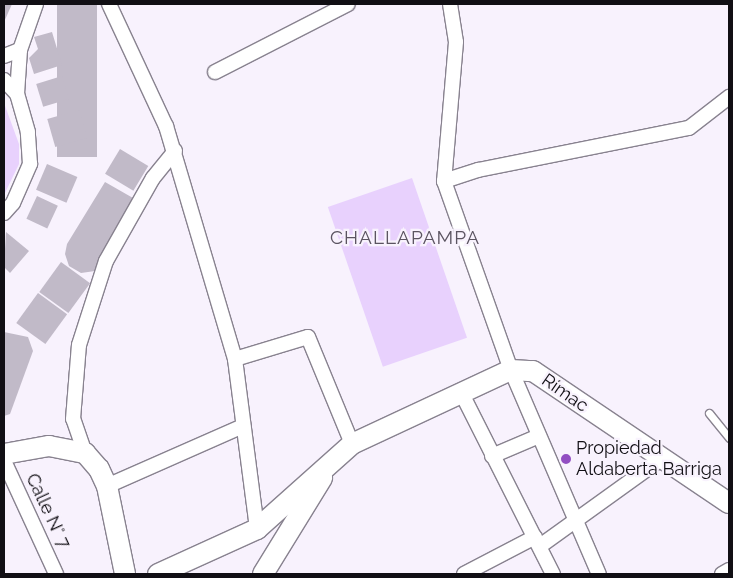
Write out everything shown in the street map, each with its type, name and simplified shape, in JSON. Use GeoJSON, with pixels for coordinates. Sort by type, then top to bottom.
{"type":"FeatureCollection","features":[{"type":"Feature","properties":{"kind":"street"},"geometry":{"type":"LineString","coordinates":[[4,213],[13,203],[30,164],[28,132],[17,94],[20,50],[36,4]]}},
{"type":"Feature","properties":{"kind":"street"},"geometry":{"type":"LineString","coordinates":[[110,4],[175,151],[235,358],[257,529]]}},
{"type":"Feature","properties":{"kind":"street"},"geometry":{"type":"LineString","coordinates":[[215,72],[348,4]]}},
{"type":"Feature","properties":{"kind":"street"},"geometry":{"type":"LineString","coordinates":[[450,4],[456,42],[444,181],[511,370],[599,574]]}},
{"type":"Feature","properties":{"kind":"street"},"geometry":{"type":"LineString","coordinates":[[4,56],[20,50]]}},
{"type":"Feature","properties":{"kind":"street"},"geometry":{"type":"LineString","coordinates":[[4,80],[17,94]]}},
{"type":"Feature","properties":{"kind":"street"},"geometry":{"type":"LineString","coordinates":[[444,181],[478,170],[689,128],[729,97]]}},
{"type":"Feature","properties":{"kind":"street"},"geometry":{"type":"LineString","coordinates":[[125,574],[106,486],[99,469],[85,453],[73,419],[78,346],[106,261],[153,178],[175,151]]}},
{"type":"Feature","properties":{"kind":"street"},"geometry":{"type":"LineString","coordinates":[[235,358],[308,337],[352,444]]}},
{"type":"Feature","properties":{"kind":"street"},"geometry":{"type":"LineString","coordinates":[[158,574],[257,529],[352,444],[511,370]]}},
{"type":"Feature","properties":{"kind":"street","name":"Rímac"},"geometry":{"type":"LineString","coordinates":[[511,370],[533,371],[729,503]]}},
{"type":"Feature","properties":{"kind":"street"},"geometry":{"type":"LineString","coordinates":[[462,392],[492,456],[553,574]]}},
{"type":"Feature","properties":{"kind":"street"},"geometry":{"type":"LineString","coordinates":[[106,486],[244,426]]}},
{"type":"Feature","properties":{"kind":"street"},"geometry":{"type":"LineString","coordinates":[[492,456],[539,436]]}},
{"type":"Feature","properties":{"kind":"street"},"geometry":{"type":"LineString","coordinates":[[4,460],[35,448],[62,446],[85,453]]}},
{"type":"Feature","properties":{"kind":"street"},"geometry":{"type":"LineString","coordinates":[[262,574],[335,458]]}},
{"type":"Feature","properties":{"kind":"street"},"geometry":{"type":"LineString","coordinates":[[464,574],[537,542],[576,522],[661,459]]}},
{"type":"Feature","properties":{"kind":"street","name":"Calle N° 7"},"geometry":{"type":"LineString","coordinates":[[4,460],[56,574]]}},
{"type":"Feature","properties":{"kind":"street"},"geometry":{"type":"LineString","coordinates":[[722,574],[729,570]]}},
{"type":"Feature","properties":{"kind":"lane"},"geometry":{"type":"LineString","coordinates":[[709,413],[729,438]]}},
{"type":"Feature","properties":{"kind":"shaded area"},"geometry":{"type":"Polygon","coordinates":[[[4,103],[19,144],[19,164],[4,195],[4,103]]]}},
{"type":"Feature","properties":{"kind":"shaded area"},"geometry":{"type":"Polygon","coordinates":[[[412,178],[467,338],[383,367],[328,207],[412,178]]]}},
{"type":"Feature","properties":{"kind":"building"},"geometry":{"type":"Polygon","coordinates":[[[4,4],[12,4],[4,22],[4,4]]]}},
{"type":"Feature","properties":{"kind":"building"},"geometry":{"type":"Polygon","coordinates":[[[57,4],[97,4],[97,157],[57,157],[57,4]]]}},
{"type":"Feature","properties":{"kind":"building"},"geometry":{"type":"Polygon","coordinates":[[[52,32],[62,65],[34,74],[29,58],[38,49],[34,37],[52,32]]]}},
{"type":"Feature","properties":{"kind":"building"},"geometry":{"type":"Polygon","coordinates":[[[62,76],[69,99],[43,107],[36,84],[62,76]]]}},
{"type":"Feature","properties":{"kind":"building"},"geometry":{"type":"Polygon","coordinates":[[[79,110],[87,138],[55,147],[47,119],[79,110]]]}},
{"type":"Feature","properties":{"kind":"building"},"geometry":{"type":"Polygon","coordinates":[[[120,149],[148,166],[133,191],[105,174],[120,149]]]}},
{"type":"Feature","properties":{"kind":"building"},"geometry":{"type":"Polygon","coordinates":[[[47,164],[77,177],[66,203],[36,190],[47,164]]]}},
{"type":"Feature","properties":{"kind":"building"},"geometry":{"type":"Polygon","coordinates":[[[105,182],[133,198],[104,251],[103,260],[95,271],[81,273],[69,266],[65,254],[67,244],[105,182]]]}},
{"type":"Feature","properties":{"kind":"building"},"geometry":{"type":"Polygon","coordinates":[[[37,196],[58,206],[47,228],[26,219],[37,196]]]}},
{"type":"Feature","properties":{"kind":"building"},"geometry":{"type":"Polygon","coordinates":[[[6,232],[29,251],[10,273],[4,267],[6,232]]]}},
{"type":"Feature","properties":{"kind":"building"},"geometry":{"type":"Polygon","coordinates":[[[61,262],[90,283],[68,313],[39,292],[61,262]]]}},
{"type":"Feature","properties":{"kind":"building"},"geometry":{"type":"Polygon","coordinates":[[[38,293],[67,314],[45,344],[16,323],[38,293]]]}},
{"type":"Feature","properties":{"kind":"building"},"geometry":{"type":"Polygon","coordinates":[[[4,332],[28,337],[33,351],[10,414],[4,416],[4,332]]]}},
{"type":"Feature","properties":{"kind":"place","name":"Propiedad Aldaberta Barriga"},"geometry":{"type":"Point","coordinates":[566,459]}},
{"type":"Feature","properties":{"kind":"district","name":"CHALLAPAMPA"},"geometry":{"type":"Point","coordinates":[405,238]}}]}
